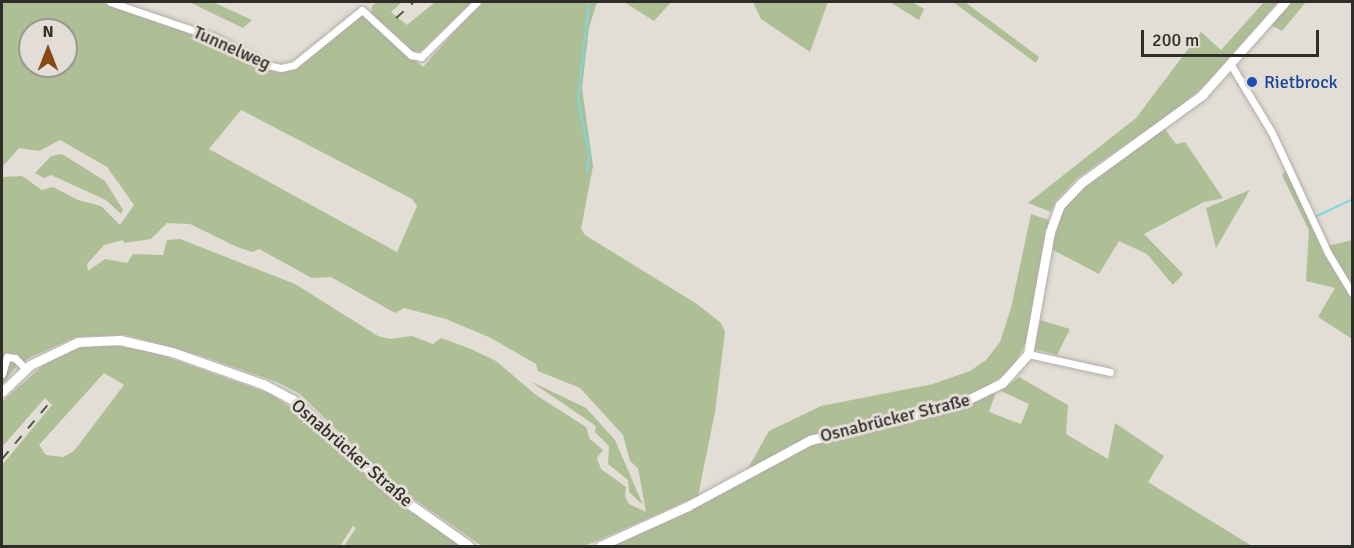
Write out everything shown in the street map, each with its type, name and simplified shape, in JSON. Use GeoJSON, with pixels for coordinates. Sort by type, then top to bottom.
{"type":"FeatureCollection","features":[{"type":"Feature","properties":{"kind":"main road"},"geometry":{"type":"LineString","coordinates":[[1028,354],[1047,243],[1060,205],[1081,183],[1202,95],[1285,2]]}},
{"type":"Feature","properties":{"kind":"main road","name":"Osnabrücker Straße"},"geometry":{"type":"LineString","coordinates":[[2,392],[25,368],[78,342],[120,340],[172,352],[263,384],[308,412],[391,491],[469,546]]}},
{"type":"Feature","properties":{"kind":"main road","name":"Osnabrücker Straße"},"geometry":{"type":"LineString","coordinates":[[600,546],[688,506],[810,440],[934,412],[977,398],[1013,373],[1028,354]]}},
{"type":"Feature","properties":{"kind":"street","name":"Tunnelweg"},"geometry":{"type":"LineString","coordinates":[[110,2],[216,38],[267,65],[281,68],[294,65],[362,10],[411,55],[421,57],[477,2]]}},
{"type":"Feature","properties":{"kind":"street"},"geometry":{"type":"LineString","coordinates":[[1231,65],[1272,133],[1328,253],[1353,293]]}},
{"type":"Feature","properties":{"kind":"street"},"geometry":{"type":"LineString","coordinates":[[1028,354],[1110,372]]}},
{"type":"Feature","properties":{"kind":"street"},"geometry":{"type":"LineString","coordinates":[[2,374],[7,357],[15,358],[25,368]]}},
{"type":"Feature","properties":{"kind":"green space"},"geometry":{"type":"Polygon","coordinates":[[[2,2],[101,2],[209,39],[279,73],[296,68],[362,15],[423,67],[481,2],[597,2],[589,28],[582,88],[593,166],[581,229],[585,235],[697,304],[721,323],[725,332],[715,412],[698,496],[585,546],[482,546],[394,485],[300,394],[277,382],[199,355],[126,335],[76,337],[29,358],[14,369],[2,385],[2,177],[22,176],[42,190],[53,187],[78,200],[101,206],[120,225],[134,205],[107,167],[60,140],[39,151],[19,148],[2,167],[2,2]],[[241,110],[209,149],[397,252],[417,206],[412,199],[241,110]],[[167,223],[151,239],[124,243],[123,240],[104,245],[87,264],[88,271],[105,259],[127,263],[133,254],[163,255],[167,240],[180,239],[295,284],[378,336],[390,339],[412,336],[433,344],[441,338],[471,349],[496,361],[536,395],[586,427],[590,439],[603,450],[597,458],[601,469],[626,487],[625,496],[629,504],[646,512],[638,468],[630,461],[623,435],[580,388],[538,371],[536,364],[491,338],[446,319],[404,308],[395,313],[331,277],[312,278],[259,249],[252,252],[237,247],[190,224],[167,223]]]}},
{"type":"Feature","properties":{"kind":"green space"},"geometry":{"type":"Polygon","coordinates":[[[189,2],[213,2],[252,20],[243,28],[189,2]]]}},
{"type":"Feature","properties":{"kind":"green space"},"geometry":{"type":"Polygon","coordinates":[[[377,2],[402,2],[391,12],[407,25],[435,2],[472,2],[421,51],[413,52],[371,17],[372,6],[377,2]]]}},
{"type":"Feature","properties":{"kind":"green space"},"geometry":{"type":"Polygon","coordinates":[[[624,2],[671,2],[654,21],[624,2]]]}},
{"type":"Feature","properties":{"kind":"green space"},"geometry":{"type":"Polygon","coordinates":[[[753,2],[828,2],[810,52],[761,19],[753,2]]]}},
{"type":"Feature","properties":{"kind":"green space"},"geometry":{"type":"Polygon","coordinates":[[[890,2],[912,2],[924,9],[919,20],[890,2]]]}},
{"type":"Feature","properties":{"kind":"green space"},"geometry":{"type":"Polygon","coordinates":[[[953,2],[965,2],[1039,57],[1036,63],[953,2]]]}},
{"type":"Feature","properties":{"kind":"green space"},"geometry":{"type":"Polygon","coordinates":[[[1264,2],[1278,2],[1207,83],[1180,107],[1077,178],[1055,202],[1051,212],[1028,203],[1136,118],[1201,32],[1221,50],[1264,2]]]}},
{"type":"Feature","properties":{"kind":"green space"},"geometry":{"type":"Polygon","coordinates":[[[1290,2],[1306,2],[1282,31],[1271,25],[1290,2]]]}},
{"type":"Feature","properties":{"kind":"green space"},"geometry":{"type":"Polygon","coordinates":[[[1164,128],[1176,144],[1185,142],[1223,198],[1204,202],[1144,234],[1183,274],[1173,285],[1147,254],[1119,241],[1099,274],[1051,249],[1058,218],[1081,185],[1164,128]]]}},
{"type":"Feature","properties":{"kind":"green space"},"geometry":{"type":"Polygon","coordinates":[[[62,154],[105,181],[123,210],[121,214],[106,200],[51,175],[44,178],[35,173],[51,156],[62,154]]]}},
{"type":"Feature","properties":{"kind":"green space"},"geometry":{"type":"Polygon","coordinates":[[[1287,169],[1352,297],[1352,339],[1318,317],[1335,288],[1306,281],[1309,230],[1282,175],[1287,169]]]}},
{"type":"Feature","properties":{"kind":"green space"},"geometry":{"type":"Polygon","coordinates":[[[1250,190],[1216,248],[1206,208],[1250,190]]]}},
{"type":"Feature","properties":{"kind":"green space"},"geometry":{"type":"Polygon","coordinates":[[[1031,214],[1049,220],[1029,336],[1012,369],[986,387],[995,395],[989,412],[1021,424],[1029,404],[1001,391],[1019,377],[1068,405],[1066,434],[1108,459],[1115,423],[1164,456],[1148,482],[1252,546],[608,546],[699,506],[742,479],[769,431],[821,406],[933,384],[970,371],[986,360],[1000,342],[1011,308],[1031,214]]]}},
{"type":"Feature","properties":{"kind":"green space"},"geometry":{"type":"Polygon","coordinates":[[[1352,240],[1352,287],[1327,246],[1352,240]]]}},
{"type":"Feature","properties":{"kind":"green space"},"geometry":{"type":"Polygon","coordinates":[[[1040,320],[1070,329],[1057,355],[1035,349],[1040,320]]]}},
{"type":"Feature","properties":{"kind":"green space"},"geometry":{"type":"Polygon","coordinates":[[[105,345],[147,350],[271,394],[310,421],[392,497],[460,546],[344,546],[356,528],[353,526],[340,546],[2,546],[2,465],[52,405],[45,398],[2,447],[2,402],[51,358],[77,347],[105,345]],[[104,373],[39,445],[46,455],[63,457],[74,451],[124,385],[104,373]]]}},
{"type":"Feature","properties":{"kind":"green space"},"geometry":{"type":"Polygon","coordinates":[[[530,381],[586,408],[615,440],[643,505],[629,492],[628,480],[608,464],[609,446],[595,432],[596,426],[530,381]]]}},
{"type":"Feature","properties":{"kind":"waterway"},"geometry":{"type":"LineString","coordinates":[[587,173],[589,154],[578,99],[589,2]]}},
{"type":"Feature","properties":{"kind":"waterway"},"geometry":{"type":"LineString","coordinates":[[1317,216],[1352,200]]}},
{"type":"Feature","properties":{"kind":"railway"},"geometry":{"type":"LineString","coordinates":[[396,18],[414,2]]}},
{"type":"Feature","properties":{"kind":"railway"},"geometry":{"type":"LineString","coordinates":[[2,459],[50,402]]}},
{"type":"Feature","properties":{"kind":"place","name":"Rietbrock"},"geometry":{"type":"Point","coordinates":[1252,82]}}]}
